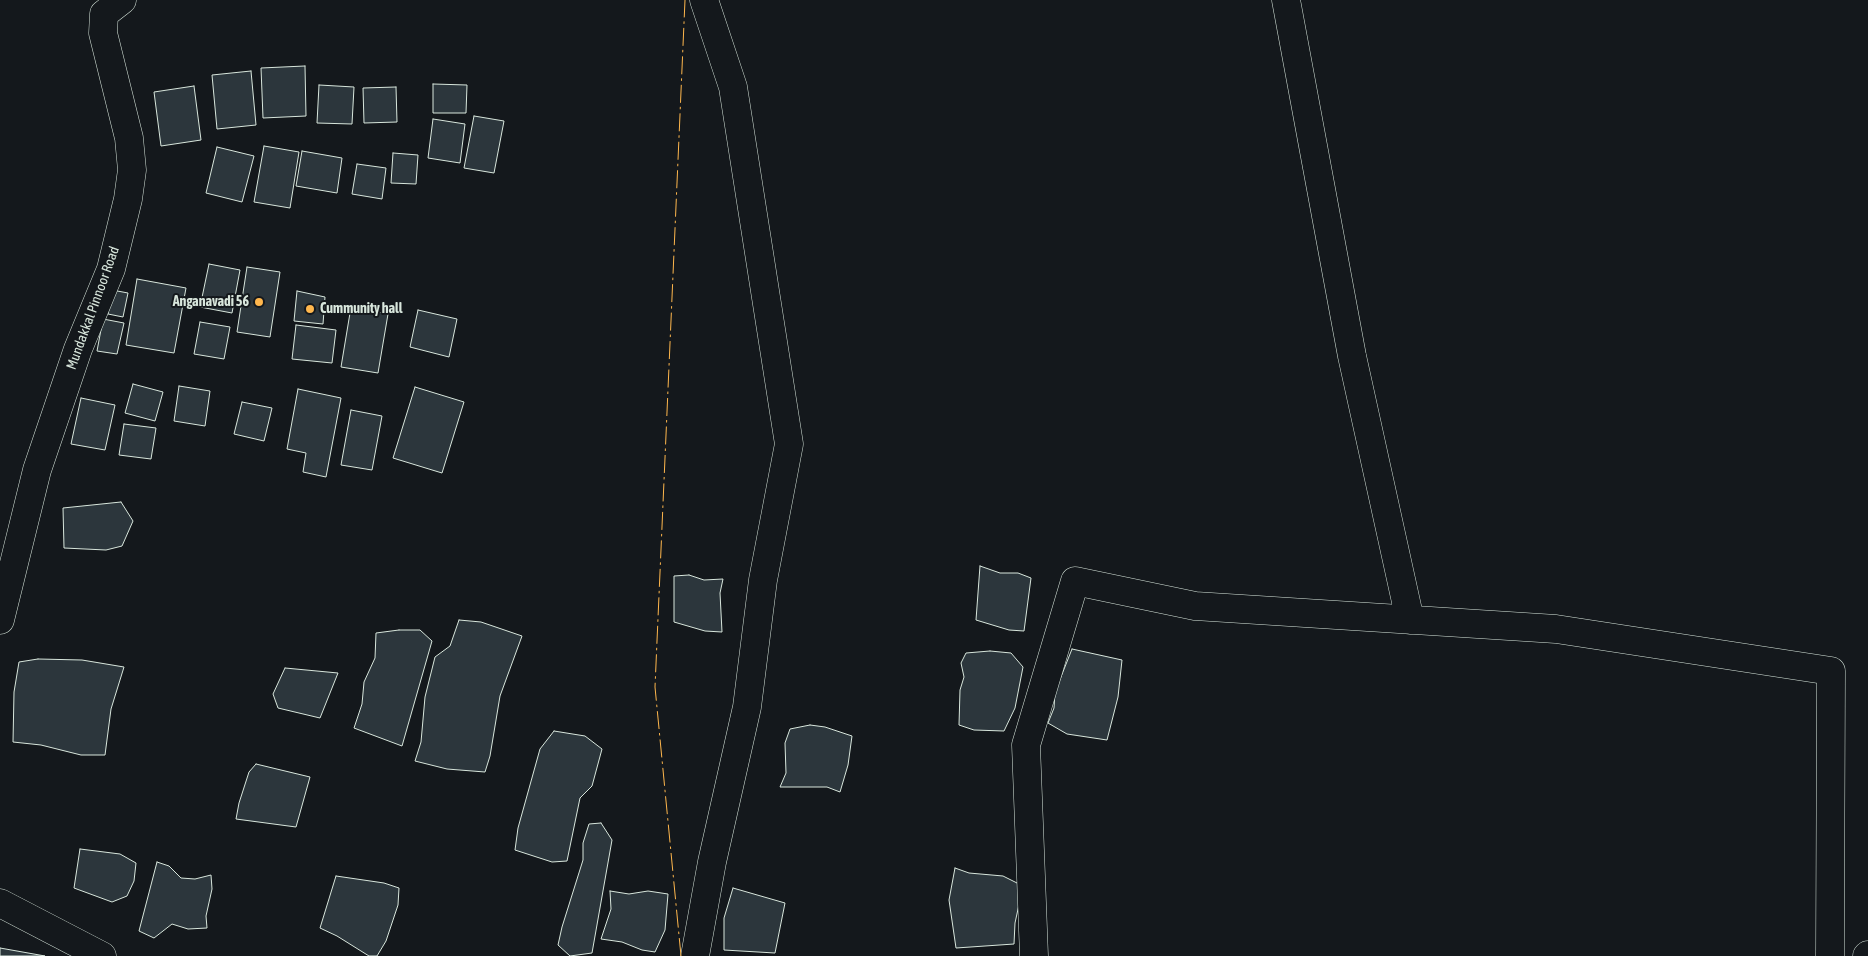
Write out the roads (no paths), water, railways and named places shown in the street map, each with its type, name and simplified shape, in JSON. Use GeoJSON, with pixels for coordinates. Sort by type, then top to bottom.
{"type":"FeatureCollection","features":[{"type":"Feature","properties":{"kind":"street"},"geometry":{"type":"LineString","coordinates":[[695,956],[712,862],[747,707],[763,580],[789,444],[733,87],[704,0]]}},
{"type":"Feature","properties":{"kind":"street"},"geometry":{"type":"LineString","coordinates":[[1286,0],[1352,356],[1410,620]]}},
{"type":"Feature","properties":{"kind":"street","name":"Mundakkal Pinnoor Road"},"geometry":{"type":"LineString","coordinates":[[0,620],[37,470],[78,349],[111,269],[128,199],[132,170],[129,138],[103,33],[108,5]]}},
{"type":"Feature","properties":{"kind":"street"},"geometry":{"type":"LineString","coordinates":[[1034,956],[1026,745],[1076,581],[1194,606],[1556,629],[1831,671],[1830,956]]}},
{"type":"Feature","properties":{"kind":"street"},"geometry":{"type":"LineString","coordinates":[[0,903],[102,956]]}},
{"type":"Feature","properties":{"kind":"place","name":"Anganavadi 56"},"geometry":{"type":"Point","coordinates":[259,302]}},
{"type":"Feature","properties":{"kind":"place","name":"Cummunity hall"},"geometry":{"type":"Point","coordinates":[310,309]}}]}
